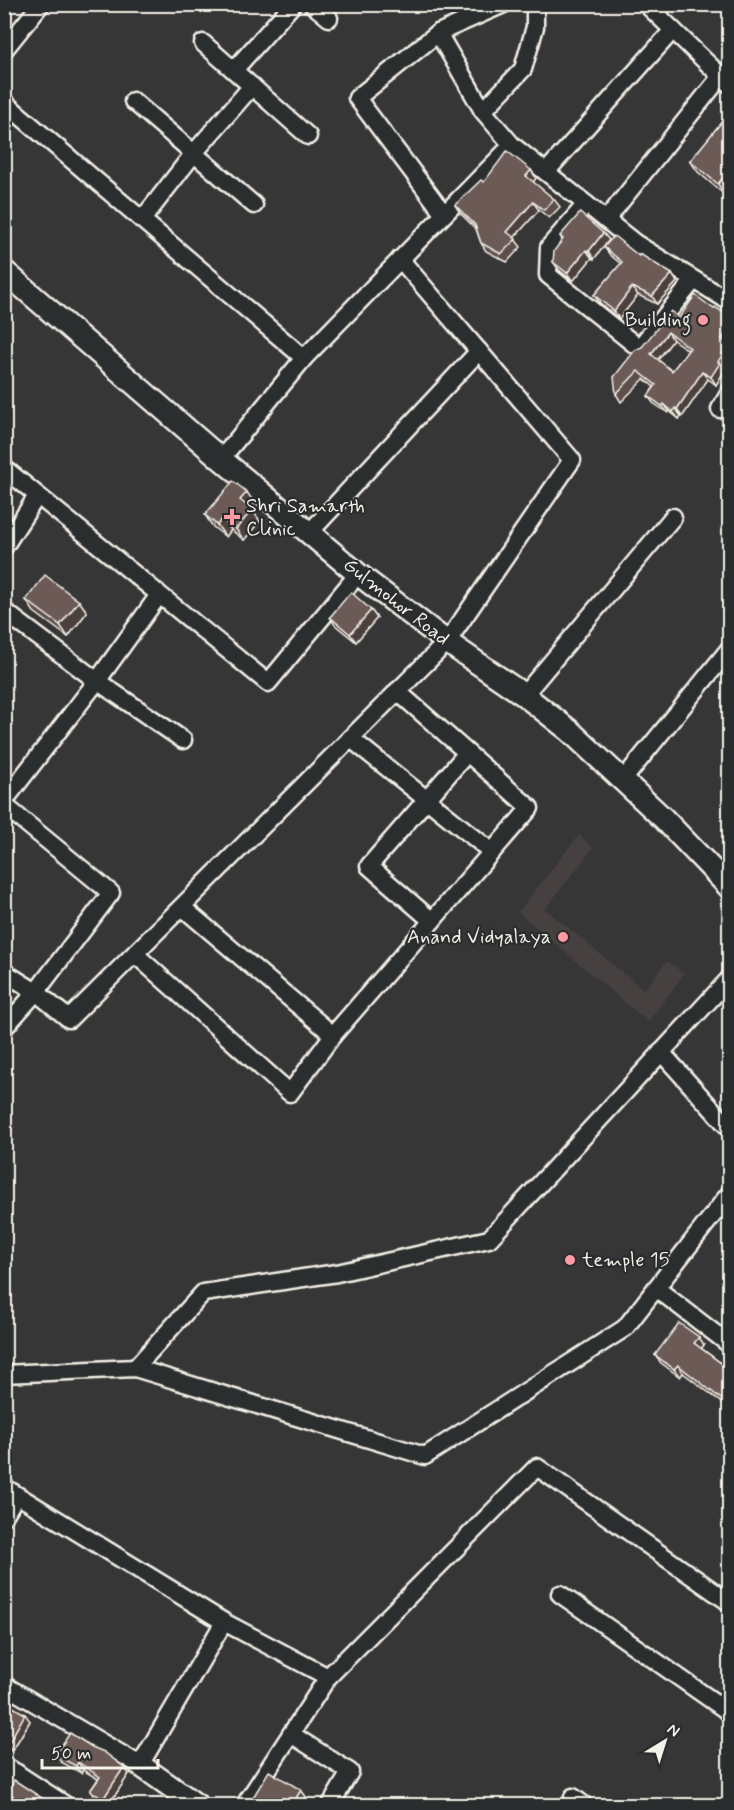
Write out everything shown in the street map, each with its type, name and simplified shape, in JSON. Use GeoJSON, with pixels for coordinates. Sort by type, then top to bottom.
{"type":"FeatureCollection","features":[{"type":"Feature","properties":{"kind":"street"},"geometry":{"type":"LineString","coordinates":[[4,50],[41,4]]}},
{"type":"Feature","properties":{"kind":"street"},"geometry":{"type":"LineString","coordinates":[[234,70],[293,4]]}},
{"type":"Feature","properties":{"kind":"street"},"geometry":{"type":"LineString","coordinates":[[312,4],[329,18]]}},
{"type":"Feature","properties":{"kind":"street"},"geometry":{"type":"LineString","coordinates":[[444,214],[357,98],[438,33],[504,4]]}},
{"type":"Feature","properties":{"kind":"street"},"geometry":{"type":"LineString","coordinates":[[483,111],[523,69],[535,27],[535,4]]}},
{"type":"Feature","properties":{"kind":"street"},"geometry":{"type":"LineString","coordinates":[[606,220],[727,78],[646,4]]}},
{"type":"Feature","properties":{"kind":"street"},"geometry":{"type":"LineString","coordinates":[[546,172],[673,30]]}},
{"type":"Feature","properties":{"kind":"street"},"geometry":{"type":"LineString","coordinates":[[438,33],[483,111],[512,145],[636,243],[729,302]]}},
{"type":"Feature","properties":{"kind":"street"},"geometry":{"type":"LineString","coordinates":[[203,43],[308,136]]}},
{"type":"Feature","properties":{"kind":"street"},"geometry":{"type":"LineString","coordinates":[[142,220],[194,153],[252,86]]}},
{"type":"Feature","properties":{"kind":"street"},"geometry":{"type":"LineString","coordinates":[[133,101],[254,205]]}},
{"type":"Feature","properties":{"kind":"street"},"geometry":{"type":"LineString","coordinates":[[4,102],[303,358]]}},
{"type":"Feature","properties":{"kind":"street"},"geometry":{"type":"LineString","coordinates":[[221,459],[303,358],[512,145]]}},
{"type":"Feature","properties":{"kind":"street"},"geometry":{"type":"LineString","coordinates":[[586,204],[549,247],[548,275],[639,348],[694,280]]}},
{"type":"Feature","properties":{"kind":"street"},"geometry":{"type":"LineString","coordinates":[[4,972],[36,992],[69,1019],[447,642],[572,460],[400,259]]}},
{"type":"Feature","properties":{"kind":"street","name":"Gulmohor Road"},"geometry":{"type":"LineString","coordinates":[[4,271],[221,459],[358,573],[447,642],[524,695],[570,731],[664,819],[729,888]]}},
{"type":"Feature","properties":{"kind":"street"},"geometry":{"type":"LineString","coordinates":[[309,533],[479,351]]}},
{"type":"Feature","properties":{"kind":"street"},"geometry":{"type":"LineString","coordinates":[[720,409],[729,392]]}},
{"type":"Feature","properties":{"kind":"street"},"geometry":{"type":"LineString","coordinates":[[4,468],[267,683],[358,573]]}},
{"type":"Feature","properties":{"kind":"street"},"geometry":{"type":"LineString","coordinates":[[4,546],[38,496]]}},
{"type":"Feature","properties":{"kind":"street"},"geometry":{"type":"LineString","coordinates":[[524,695],[673,517]]}},
{"type":"Feature","properties":{"kind":"street"},"geometry":{"type":"LineString","coordinates":[[4,1028],[36,992],[111,892],[4,803],[159,595]]}},
{"type":"Feature","properties":{"kind":"street"},"geometry":{"type":"LineString","coordinates":[[4,611],[97,681],[183,740]]}},
{"type":"Feature","properties":{"kind":"street"},"geometry":{"type":"LineString","coordinates":[[623,780],[729,648]]}},
{"type":"Feature","properties":{"kind":"street"},"geometry":{"type":"LineString","coordinates":[[135,954],[290,1093],[333,1035],[530,808],[397,692]]}},
{"type":"Feature","properties":{"kind":"street"},"geometry":{"type":"LineString","coordinates":[[350,738],[492,852]]}},
{"type":"Feature","properties":{"kind":"street"},"geometry":{"type":"LineString","coordinates":[[432,921],[369,866],[467,753]]}},
{"type":"Feature","properties":{"kind":"street"},"geometry":{"type":"LineString","coordinates":[[182,906],[333,1035]]}},
{"type":"Feature","properties":{"kind":"street"},"geometry":{"type":"LineString","coordinates":[[135,1368],[203,1293],[337,1273],[489,1239],[729,978]]}},
{"type":"Feature","properties":{"kind":"street"},"geometry":{"type":"LineString","coordinates":[[661,1052],[729,1129]]}},
{"type":"Feature","properties":{"kind":"street"},"geometry":{"type":"LineString","coordinates":[[4,1374],[135,1368],[425,1456],[625,1328],[729,1193]]}},
{"type":"Feature","properties":{"kind":"street"},"geometry":{"type":"LineString","coordinates":[[656,1288],[729,1346]]}},
{"type":"Feature","properties":{"kind":"street"},"geometry":{"type":"LineString","coordinates":[[244,1806],[328,1677],[537,1467],[729,1604]]}},
{"type":"Feature","properties":{"kind":"street"},"geometry":{"type":"LineString","coordinates":[[4,1516],[10,1491],[224,1622],[328,1677]]}},
{"type":"Feature","properties":{"kind":"street"},"geometry":{"type":"LineString","coordinates":[[560,1594],[729,1713]]}},
{"type":"Feature","properties":{"kind":"street"},"geometry":{"type":"LineString","coordinates":[[140,1765],[224,1622]]}},
{"type":"Feature","properties":{"kind":"street"},"geometry":{"type":"LineString","coordinates":[[4,1685],[140,1765],[198,1806]]}},
{"type":"Feature","properties":{"kind":"street"},"geometry":{"type":"LineString","coordinates":[[291,1734],[350,1772],[330,1806]]}},
{"type":"Feature","properties":{"kind":"street"},"geometry":{"type":"LineString","coordinates":[[4,1792],[11,1769],[67,1806]]}},
{"type":"Feature","properties":{"kind":"shaded area","name":"Anand Vidyalaya"},"geometry":{"type":"Polygon","coordinates":[[[579,835],[593,848],[545,909],[644,990],[667,961],[684,974],[648,1022],[518,912],[579,835]]]}},
{"type":"Feature","properties":{"kind":"building"},"geometry":{"type":"Polygon","coordinates":[[[724,119],[729,123],[729,169],[718,184],[690,161],[724,119]]]}},
{"type":"Feature","properties":{"kind":"building"},"geometry":{"type":"Polygon","coordinates":[[[507,151],[531,170],[526,176],[554,199],[544,210],[533,202],[507,232],[516,239],[501,254],[481,243],[475,225],[455,205],[481,180],[484,182],[507,151]]]}},
{"type":"Feature","properties":{"kind":"building"},"geometry":{"type":"Polygon","coordinates":[[[580,213],[603,233],[567,273],[553,262],[554,251],[563,239],[560,236],[580,213]]]}},
{"type":"Feature","properties":{"kind":"building"},"geometry":{"type":"Polygon","coordinates":[[[614,236],[639,256],[640,254],[672,274],[652,296],[632,287],[614,311],[594,295],[622,262],[604,247],[614,236]]]}},
{"type":"Feature","properties":{"kind":"building"},"geometry":{"type":"Polygon","coordinates":[[[695,295],[714,309],[715,307],[729,316],[729,329],[722,339],[729,343],[711,377],[702,372],[673,412],[664,404],[662,406],[648,396],[656,385],[638,371],[616,394],[614,377],[635,350],[642,347],[671,311],[679,318],[695,295]],[[668,332],[651,354],[672,371],[690,348],[668,332]]]}},
{"type":"Feature","properties":{"kind":"building"},"geometry":{"type":"Polygon","coordinates":[[[233,481],[247,492],[240,500],[252,510],[236,529],[223,518],[217,525],[205,515],[233,481]]]}},
{"type":"Feature","properties":{"kind":"building"},"geometry":{"type":"Polygon","coordinates":[[[45,575],[79,601],[60,625],[26,600],[45,575]]]}},
{"type":"Feature","properties":{"kind":"building"},"geometry":{"type":"Polygon","coordinates":[[[351,592],[371,610],[350,634],[330,617],[351,592]]]}},
{"type":"Feature","properties":{"kind":"building"},"geometry":{"type":"Polygon","coordinates":[[[679,1323],[699,1337],[694,1343],[729,1369],[729,1405],[678,1365],[674,1369],[655,1355],[679,1323]]]}},
{"type":"Feature","properties":{"kind":"building"},"geometry":{"type":"Polygon","coordinates":[[[8,1704],[25,1714],[8,1744],[4,1743],[4,1710],[8,1704]]]}},
{"type":"Feature","properties":{"kind":"building"},"geometry":{"type":"Polygon","coordinates":[[[70,1733],[104,1752],[124,1767],[103,1799],[90,1791],[100,1777],[78,1762],[76,1766],[55,1755],[70,1733]]]}},
{"type":"Feature","properties":{"kind":"building"},"geometry":{"type":"Polygon","coordinates":[[[269,1771],[301,1790],[291,1806],[264,1806],[252,1799],[269,1771]]]}},
{"type":"Feature","properties":{"kind":"building"},"geometry":{"type":"Polygon","coordinates":[[[14,1780],[42,1798],[39,1804],[42,1806],[14,1806],[18,1799],[8,1793],[14,1780]]]}},
{"type":"Feature","properties":{"kind":"place","name":"Building"},"geometry":{"type":"Point","coordinates":[703,320]}},
{"type":"Feature","properties":{"kind":"place","name":"Shri Samarth Clinic"},"geometry":{"type":"Point","coordinates":[232,517]}},
{"type":"Feature","properties":{"kind":"place","name":"Anand Vidyalaya"},"geometry":{"type":"Point","coordinates":[563,937]}},
{"type":"Feature","properties":{"kind":"place","name":"temple 15"},"geometry":{"type":"Point","coordinates":[570,1260]}}]}
